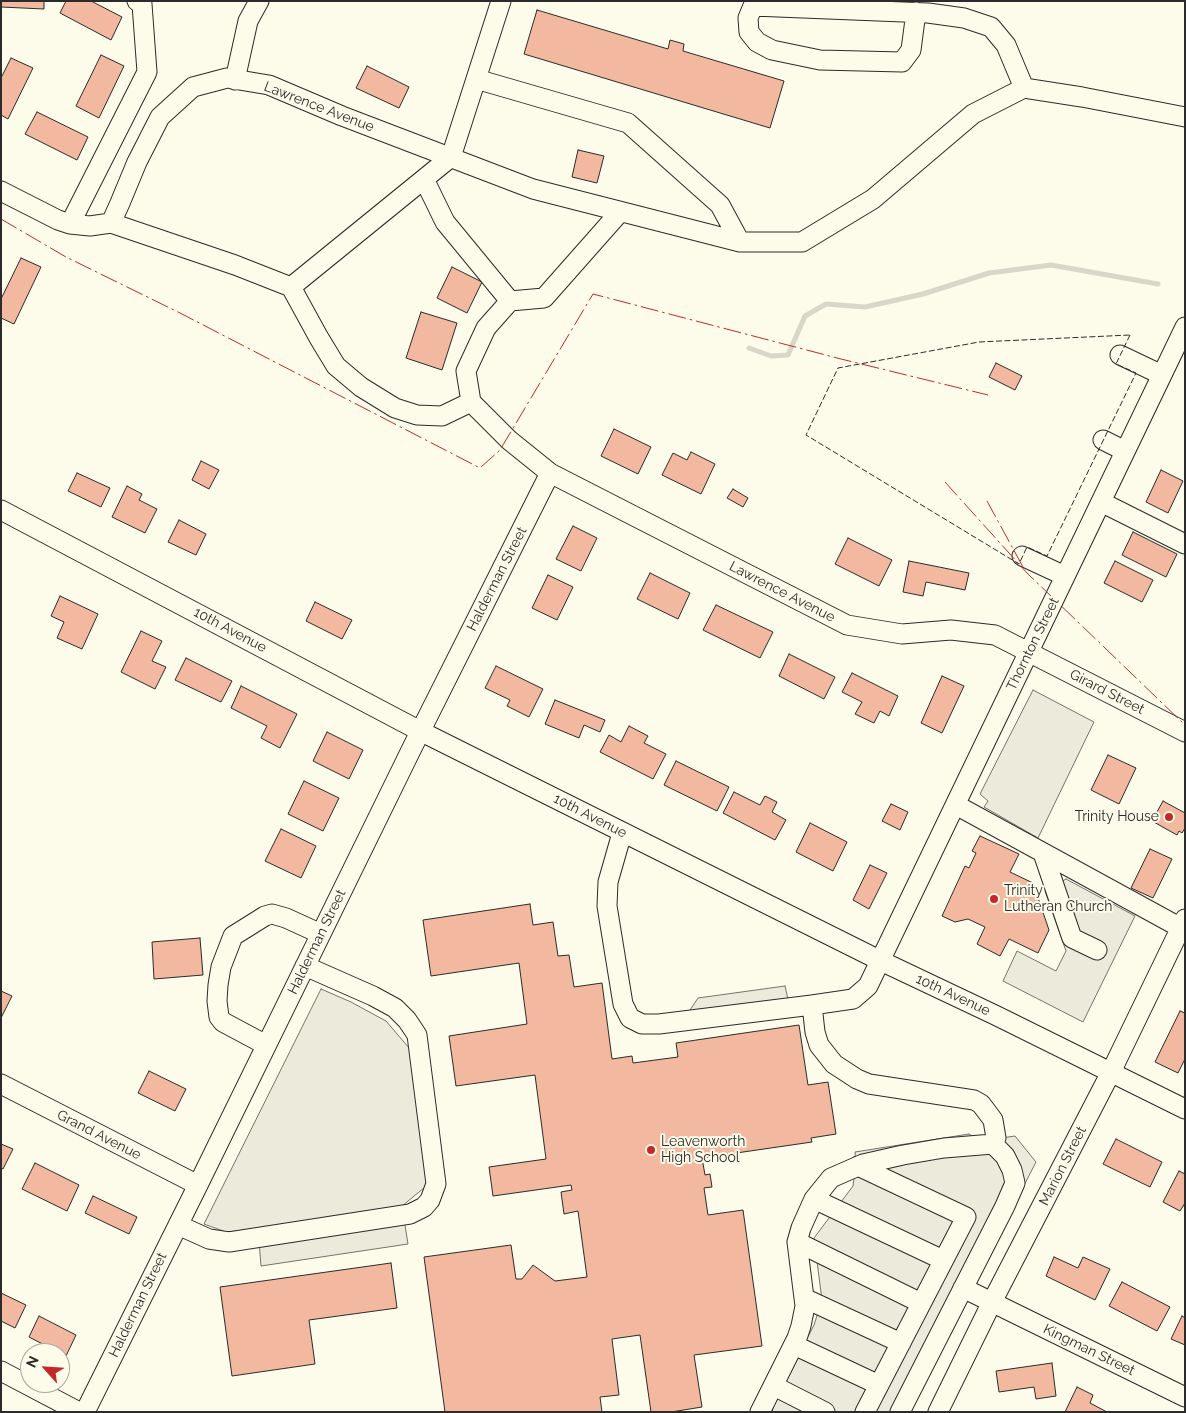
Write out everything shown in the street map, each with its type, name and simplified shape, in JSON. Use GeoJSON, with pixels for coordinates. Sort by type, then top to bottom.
{"type":"FeatureCollection","features":[{"type":"Feature","properties":{"kind":"street"},"geometry":{"type":"LineString","coordinates":[[70,224],[147,72],[142,4],[137,1]]}},
{"type":"Feature","properties":{"kind":"street"},"geometry":{"type":"LineString","coordinates":[[235,80],[248,21],[259,1]]}},
{"type":"Feature","properties":{"kind":"street"},"geometry":{"type":"LineString","coordinates":[[291,287],[451,157],[501,1]]}},
{"type":"Feature","properties":{"kind":"street"},"geometry":{"type":"LineString","coordinates":[[916,12],[911,50],[902,62],[820,60],[772,50],[757,42],[749,32],[748,18],[753,6],[916,12],[964,18],[991,27],[1006,45],[1024,88],[1082,97],[1185,118]]}},
{"type":"Feature","properties":{"kind":"street","name":"Lawrence Avenue"},"geometry":{"type":"LineString","coordinates":[[111,223],[137,162],[160,117],[193,88],[227,78],[269,86],[533,189],[740,242],[802,242],[873,199],[974,114],[1024,88]]}},
{"type":"Feature","properties":{"kind":"street"},"geometry":{"type":"LineString","coordinates":[[476,79],[628,123],[720,205],[740,242]]}},
{"type":"Feature","properties":{"kind":"street"},"geometry":{"type":"LineString","coordinates":[[424,179],[445,222],[510,301]]}},
{"type":"Feature","properties":{"kind":"street"},"geometry":{"type":"LineString","coordinates":[[1,191],[58,220],[70,224],[90,226],[111,223],[235,265],[291,287],[336,366],[360,387],[395,408],[416,415],[442,416],[470,402],[466,371],[486,328],[510,301],[544,298],[620,212]]}},
{"type":"Feature","properties":{"kind":"street","name":"Thornton Street"},"geometry":{"type":"LineString","coordinates":[[622,833],[608,882],[606,906],[623,1004],[630,1018],[642,1024],[659,1024],[812,1005],[853,998],[868,986],[1162,375],[1180,347],[1185,327]]}},
{"type":"Feature","properties":{"kind":"street"},"geometry":{"type":"LineString","coordinates":[[1120,355],[1162,375]]}},
{"type":"Feature","properties":{"kind":"street","name":"Lawrence Avenue"},"geometry":{"type":"LineString","coordinates":[[470,402],[509,440],[550,473],[847,625],[902,634],[951,630],[995,635],[1030,652]]}},
{"type":"Feature","properties":{"kind":"street"},"geometry":{"type":"LineString","coordinates":[[1103,440],[1125,451]]}},
{"type":"Feature","properties":{"kind":"street","name":"Halderman Street"},"geometry":{"type":"LineString","coordinates":[[85,1412],[198,1186],[420,731],[550,473]]}},
{"type":"Feature","properties":{"kind":"street"},"geometry":{"type":"LineString","coordinates":[[1101,502],[1185,544]]}},
{"type":"Feature","properties":{"kind":"street","name":"10th Avenue"},"geometry":{"type":"LineString","coordinates":[[1,510],[420,731],[881,961],[1185,1109]]}},
{"type":"Feature","properties":{"kind":"street"},"geometry":{"type":"LineString","coordinates":[[1022,556],[1065,576]]}},
{"type":"Feature","properties":{"kind":"street","name":"Girard Street"},"geometry":{"type":"LineString","coordinates":[[1030,652],[1185,732]]}},
{"type":"Feature","properties":{"kind":"street"},"geometry":{"type":"LineString","coordinates":[[956,805],[1043,853],[1183,925]]}},
{"type":"Feature","properties":{"kind":"street"},"geometry":{"type":"LineString","coordinates":[[1043,853],[1072,938],[1097,950]]}},
{"type":"Feature","properties":{"kind":"street"},"geometry":{"type":"LineString","coordinates":[[266,1045],[223,1022],[219,1017],[218,985],[233,936],[265,916],[272,914],[286,918],[321,934]]}},
{"type":"Feature","properties":{"kind":"street","name":"Marion Street"},"geometry":{"type":"LineString","coordinates":[[938,1412],[992,1302],[1111,1072],[1183,925]]}},
{"type":"Feature","properties":{"kind":"street"},"geometry":{"type":"LineString","coordinates":[[178,1226],[209,1239],[229,1242],[410,1214],[424,1207],[430,1200],[436,1184],[417,1036],[407,1020],[395,1008],[374,996],[305,966]]}},
{"type":"Feature","properties":{"kind":"street"},"geometry":{"type":"LineString","coordinates":[[812,1005],[815,1032],[819,1045],[834,1064],[869,1084],[974,1100],[981,1104],[993,1120],[996,1138],[993,1144]]}},
{"type":"Feature","properties":{"kind":"street","name":"Grand Avenue"},"geometry":{"type":"LineString","coordinates":[[1,1084],[198,1186]]}},
{"type":"Feature","properties":{"kind":"street"},"geometry":{"type":"LineString","coordinates":[[760,1412],[794,1345],[801,1326],[805,1306],[797,1242],[814,1199],[831,1178],[858,1166],[903,1155],[944,1148],[993,1144],[1005,1156],[1012,1170],[1015,1183],[964,1288],[900,1412]]}},
{"type":"Feature","properties":{"kind":"street"},"geometry":{"type":"LineString","coordinates":[[858,1166],[966,1217],[865,1412]]}},
{"type":"Feature","properties":{"kind":"street"},"geometry":{"type":"LineString","coordinates":[[814,1199],[943,1260]]}},
{"type":"Feature","properties":{"kind":"street"},"geometry":{"type":"LineString","coordinates":[[797,1242],[921,1303]]}},
{"type":"Feature","properties":{"kind":"street","name":"Kingman Street"},"geometry":{"type":"LineString","coordinates":[[964,1288],[1185,1397]]}},
{"type":"Feature","properties":{"kind":"street"},"geometry":{"type":"LineString","coordinates":[[804,1298],[901,1343]]}},
{"type":"Feature","properties":{"kind":"street"},"geometry":{"type":"LineString","coordinates":[[794,1345],[879,1385]]}},
{"type":"Feature","properties":{"kind":"street"},"geometry":{"type":"LineString","coordinates":[[1,1371],[79,1412]]}},
{"type":"Feature","properties":{"kind":"street"},"geometry":{"type":"LineString","coordinates":[[774,1386],[825,1412]]}},
{"type":"Feature","properties":{"kind":"shaded area"},"geometry":{"type":"Polygon","coordinates":[[[1033,690],[1094,722],[1038,838],[984,807],[988,801],[980,794],[1033,690]]]}},
{"type":"Feature","properties":{"kind":"shaded area"},"geometry":{"type":"Polygon","coordinates":[[[1066,879],[1135,916],[1083,1022],[1003,981],[1017,951],[1056,971],[1066,951],[1045,891],[1066,879]]]}},
{"type":"Feature","properties":{"kind":"shaded area"},"geometry":{"type":"Polygon","coordinates":[[[785,986],[788,999],[688,1013],[698,998],[785,986]]]}},
{"type":"Feature","properties":{"kind":"shaded area"},"geometry":{"type":"Polygon","coordinates":[[[321,989],[351,1002],[386,1021],[410,1049],[430,1183],[402,1206],[408,1244],[261,1266],[258,1229],[226,1232],[204,1224],[321,989]]]}},
{"type":"Feature","properties":{"kind":"shaded area"},"geometry":{"type":"Polygon","coordinates":[[[969,1134],[980,1141],[1015,1136],[1036,1162],[926,1377],[903,1412],[772,1412],[775,1401],[814,1325],[822,1300],[814,1238],[853,1186],[856,1163],[855,1152],[969,1134]]]}},
{"type":"Feature","properties":{"kind":"building"},"geometry":{"type":"Polygon","coordinates":[[[1,1],[44,1],[44,9],[1,7],[1,1]]]}},
{"type":"Feature","properties":{"kind":"building"},"geometry":{"type":"Polygon","coordinates":[[[66,1],[91,1],[122,17],[111,40],[60,13],[66,1]]]}},
{"type":"Feature","properties":{"kind":"building"},"geometry":{"type":"Polygon","coordinates":[[[537,10],[668,49],[670,40],[684,44],[683,51],[784,81],[770,128],[524,54],[537,10]]]}},
{"type":"Feature","properties":{"kind":"building"},"geometry":{"type":"Polygon","coordinates":[[[101,55],[124,66],[99,118],[76,106],[101,55]]]}},
{"type":"Feature","properties":{"kind":"building"},"geometry":{"type":"Polygon","coordinates":[[[11,58],[33,68],[8,119],[1,115],[1,78],[11,58]]]}},
{"type":"Feature","properties":{"kind":"building"},"geometry":{"type":"Polygon","coordinates":[[[367,66],[409,87],[399,108],[356,88],[367,66]]]}},
{"type":"Feature","properties":{"kind":"building"},"geometry":{"type":"Polygon","coordinates":[[[37,112],[88,137],[77,160],[25,134],[37,112]]]}},
{"type":"Feature","properties":{"kind":"building"},"geometry":{"type":"Polygon","coordinates":[[[578,150],[604,156],[597,183],[572,177],[578,150]]]}},
{"type":"Feature","properties":{"kind":"building"},"geometry":{"type":"Polygon","coordinates":[[[21,258],[41,267],[14,324],[1,318],[1,299],[21,258]]]}},
{"type":"Feature","properties":{"kind":"building"},"geometry":{"type":"Polygon","coordinates":[[[452,267],[482,282],[467,313],[437,298],[452,267]]]}},
{"type":"Feature","properties":{"kind":"building"},"geometry":{"type":"Polygon","coordinates":[[[421,312],[457,323],[442,370],[406,358],[421,312]]]}},
{"type":"Feature","properties":{"kind":"building"},"geometry":{"type":"Polygon","coordinates":[[[996,363],[1022,376],[1015,390],[989,377],[996,363]]]}},
{"type":"Feature","properties":{"kind":"building"},"geometry":{"type":"Polygon","coordinates":[[[614,429],[651,447],[638,474],[601,456],[614,429]]]}},
{"type":"Feature","properties":{"kind":"building"},"geometry":{"type":"Polygon","coordinates":[[[691,452],[715,464],[701,494],[662,475],[673,453],[687,460],[691,452]]]}},
{"type":"Feature","properties":{"kind":"building"},"geometry":{"type":"Polygon","coordinates":[[[201,461],[219,470],[209,489],[192,480],[201,461]]]}},
{"type":"Feature","properties":{"kind":"building"},"geometry":{"type":"Polygon","coordinates":[[[1161,470],[1183,481],[1168,513],[1146,502],[1161,470]]]}},
{"type":"Feature","properties":{"kind":"building"},"geometry":{"type":"Polygon","coordinates":[[[77,473],[110,488],[101,507],[68,491],[77,473]]]}},
{"type":"Feature","properties":{"kind":"building"},"geometry":{"type":"Polygon","coordinates":[[[127,486],[142,494],[139,500],[157,509],[145,533],[112,517],[127,486]]]}},
{"type":"Feature","properties":{"kind":"building"},"geometry":{"type":"Polygon","coordinates":[[[733,489],[748,498],[743,507],[727,498],[733,489]]]}},
{"type":"Feature","properties":{"kind":"building"},"geometry":{"type":"Polygon","coordinates":[[[179,520],[206,534],[196,555],[168,542],[179,520]]]}},
{"type":"Feature","properties":{"kind":"building"},"geometry":{"type":"Polygon","coordinates":[[[573,526],[597,538],[581,571],[556,559],[573,526]]]}},
{"type":"Feature","properties":{"kind":"building"},"geometry":{"type":"Polygon","coordinates":[[[1133,532],[1177,554],[1166,577],[1122,555],[1133,532]]]}},
{"type":"Feature","properties":{"kind":"building"},"geometry":{"type":"Polygon","coordinates":[[[848,538],[892,560],[879,586],[835,564],[848,538]]]}},
{"type":"Feature","properties":{"kind":"building"},"geometry":{"type":"Polygon","coordinates":[[[909,561],[969,573],[965,590],[926,582],[923,596],[903,592],[909,561]]]}},
{"type":"Feature","properties":{"kind":"building"},"geometry":{"type":"Polygon","coordinates":[[[1115,561],[1153,580],[1142,602],[1104,583],[1115,561]]]}},
{"type":"Feature","properties":{"kind":"building"},"geometry":{"type":"Polygon","coordinates":[[[650,573],[690,593],[678,619],[637,599],[650,573]]]}},
{"type":"Feature","properties":{"kind":"building"},"geometry":{"type":"Polygon","coordinates":[[[548,575],[573,587],[557,620],[532,608],[548,575]]]}},
{"type":"Feature","properties":{"kind":"building"},"geometry":{"type":"Polygon","coordinates":[[[60,596],[98,614],[82,649],[57,638],[64,622],[51,616],[60,596]]]}},
{"type":"Feature","properties":{"kind":"building"},"geometry":{"type":"Polygon","coordinates":[[[315,602],[352,620],[342,639],[306,621],[315,602]]]}},
{"type":"Feature","properties":{"kind":"building"},"geometry":{"type":"Polygon","coordinates":[[[716,605],[773,632],[760,658],[703,630],[716,605]]]}},
{"type":"Feature","properties":{"kind":"building"},"geometry":{"type":"Polygon","coordinates":[[[141,631],[162,641],[152,661],[166,667],[155,689],[121,672],[141,631]]]}},
{"type":"Feature","properties":{"kind":"building"},"geometry":{"type":"Polygon","coordinates":[[[789,654],[835,677],[824,699],[779,676],[789,654]]]}},
{"type":"Feature","properties":{"kind":"building"},"geometry":{"type":"Polygon","coordinates":[[[186,658],[232,681],[221,702],[175,680],[186,658]]]}},
{"type":"Feature","properties":{"kind":"building"},"geometry":{"type":"Polygon","coordinates":[[[496,666],[543,689],[529,717],[507,706],[510,700],[485,688],[496,666]]]}},
{"type":"Feature","properties":{"kind":"building"},"geometry":{"type":"Polygon","coordinates":[[[852,673],[898,696],[889,716],[880,711],[874,723],[855,714],[862,702],[842,692],[852,673]]]}},
{"type":"Feature","properties":{"kind":"building"},"geometry":{"type":"Polygon","coordinates":[[[942,676],[964,686],[942,733],[921,723],[942,676]]]}},
{"type":"Feature","properties":{"kind":"building"},"geometry":{"type":"Polygon","coordinates":[[[241,686],[297,714],[280,748],[261,738],[267,726],[231,708],[241,686]]]}},
{"type":"Feature","properties":{"kind":"building"},"geometry":{"type":"Polygon","coordinates":[[[555,700],[605,720],[600,732],[584,725],[579,738],[545,724],[555,700]]]}},
{"type":"Feature","properties":{"kind":"building"},"geometry":{"type":"Polygon","coordinates":[[[629,726],[648,736],[644,743],[666,754],[653,779],[600,752],[609,735],[621,742],[629,726]]]}},
{"type":"Feature","properties":{"kind":"building"},"geometry":{"type":"Polygon","coordinates":[[[327,732],[363,750],[349,779],[313,761],[327,732]]]}},
{"type":"Feature","properties":{"kind":"building"},"geometry":{"type":"Polygon","coordinates":[[[1108,755],[1136,768],[1119,804],[1091,790],[1108,755]]]}},
{"type":"Feature","properties":{"kind":"building"},"geometry":{"type":"Polygon","coordinates":[[[676,761],[729,787],[717,811],[664,785],[676,761]]]}},
{"type":"Feature","properties":{"kind":"building"},"geometry":{"type":"Polygon","coordinates":[[[304,781],[339,798],[323,831],[288,814],[304,781]]]}},
{"type":"Feature","properties":{"kind":"building"},"geometry":{"type":"Polygon","coordinates":[[[734,792],[760,805],[765,796],[777,802],[772,812],[786,820],[775,840],[723,813],[734,792]]]}},
{"type":"Feature","properties":{"kind":"building","name":"Trinity House"},"geometry":{"type":"Polygon","coordinates":[[[1163,801],[1185,813],[1185,828],[1182,833],[1179,831],[1177,835],[1152,821],[1163,801]]]}},
{"type":"Feature","properties":{"kind":"building"},"geometry":{"type":"Polygon","coordinates":[[[891,804],[908,812],[900,830],[882,821],[891,804]]]}},
{"type":"Feature","properties":{"kind":"building"},"geometry":{"type":"Polygon","coordinates":[[[810,823],[847,842],[833,871],[796,852],[810,823]]]}},
{"type":"Feature","properties":{"kind":"building"},"geometry":{"type":"Polygon","coordinates":[[[281,829],[316,846],[301,878],[265,861],[281,829]]]}},
{"type":"Feature","properties":{"kind":"building","name":"Trinity Lutheran Church"},"geometry":{"type":"Polygon","coordinates":[[[980,836],[1019,854],[1010,872],[1033,883],[1049,930],[1038,953],[1009,939],[1000,956],[977,944],[985,927],[968,919],[955,922],[942,916],[965,866],[969,868],[976,853],[972,851],[980,836]]]}},
{"type":"Feature","properties":{"kind":"building"},"geometry":{"type":"Polygon","coordinates":[[[1150,849],[1172,859],[1153,898],[1131,888],[1150,849]]]}},
{"type":"Feature","properties":{"kind":"building"},"geometry":{"type":"Polygon","coordinates":[[[870,865],[887,873],[869,909],[853,900],[870,865]]]}},
{"type":"Feature","properties":{"kind":"building","name":"Leavenworth High School"},"geometry":{"type":"Polygon","coordinates":[[[530,904],[533,925],[553,922],[558,956],[569,955],[574,987],[602,983],[612,1059],[632,1056],[633,1063],[678,1057],[676,1043],[799,1025],[808,1085],[828,1082],[836,1134],[811,1138],[812,1142],[702,1158],[705,1175],[710,1174],[712,1187],[704,1188],[708,1215],[743,1210],[762,1346],[694,1355],[702,1407],[671,1412],[651,1412],[640,1335],[612,1339],[619,1395],[600,1397],[602,1412],[445,1412],[424,1257],[511,1245],[516,1279],[522,1279],[533,1265],[555,1281],[587,1277],[578,1211],[564,1214],[561,1192],[572,1190],[571,1185],[493,1196],[489,1167],[546,1159],[535,1075],[456,1086],[449,1036],[527,1024],[519,963],[431,976],[423,920],[530,904]]]}},
{"type":"Feature","properties":{"kind":"building"},"geometry":{"type":"Polygon","coordinates":[[[200,938],[203,975],[154,979],[152,942],[200,938]]]}},
{"type":"Feature","properties":{"kind":"building"},"geometry":{"type":"Polygon","coordinates":[[[1,991],[12,996],[1,1018],[1,991]]]}},
{"type":"Feature","properties":{"kind":"building"},"geometry":{"type":"Polygon","coordinates":[[[1180,1011],[1185,1013],[1185,1059],[1178,1073],[1155,1062],[1180,1011]]]}},
{"type":"Feature","properties":{"kind":"building"},"geometry":{"type":"Polygon","coordinates":[[[149,1071],[186,1089],[175,1111],[138,1093],[149,1071]]]}},
{"type":"Feature","properties":{"kind":"building"},"geometry":{"type":"Polygon","coordinates":[[[1116,1139],[1162,1162],[1150,1187],[1103,1164],[1116,1139]]]}},
{"type":"Feature","properties":{"kind":"building"},"geometry":{"type":"Polygon","coordinates":[[[1,1144],[13,1149],[3,1169],[1,1168],[1,1144]]]}},
{"type":"Feature","properties":{"kind":"building"},"geometry":{"type":"Polygon","coordinates":[[[35,1163],[79,1185],[67,1211],[22,1189],[35,1163]]]}},
{"type":"Feature","properties":{"kind":"building"},"geometry":{"type":"Polygon","coordinates":[[[1179,1171],[1185,1174],[1185,1203],[1180,1211],[1163,1202],[1179,1171]]]}},
{"type":"Feature","properties":{"kind":"building"},"geometry":{"type":"Polygon","coordinates":[[[93,1196],[137,1217],[129,1234],[85,1213],[93,1196]]]}},
{"type":"Feature","properties":{"kind":"building"},"geometry":{"type":"Polygon","coordinates":[[[1054,1257],[1078,1268],[1083,1257],[1110,1269],[1095,1300],[1046,1276],[1054,1257]]]}},
{"type":"Feature","properties":{"kind":"building"},"geometry":{"type":"Polygon","coordinates":[[[391,1263],[397,1308],[309,1320],[315,1364],[232,1376],[220,1287],[391,1263]]]}},
{"type":"Feature","properties":{"kind":"building"},"geometry":{"type":"Polygon","coordinates":[[[1122,1282],[1170,1307],[1157,1331],[1109,1306],[1122,1282]]]}},
{"type":"Feature","properties":{"kind":"building"},"geometry":{"type":"Polygon","coordinates":[[[1,1293],[26,1305],[15,1328],[1,1321],[1,1293]]]}},
{"type":"Feature","properties":{"kind":"building"},"geometry":{"type":"Polygon","coordinates":[[[39,1316],[76,1335],[70,1348],[70,1343],[41,1343],[29,1337],[39,1316]]]}},
{"type":"Feature","properties":{"kind":"building"},"geometry":{"type":"Polygon","coordinates":[[[1182,1316],[1185,1318],[1185,1345],[1171,1339],[1182,1316]]]}},
{"type":"Feature","properties":{"kind":"building"},"geometry":{"type":"Polygon","coordinates":[[[1052,1363],[1056,1396],[1036,1399],[1034,1387],[999,1392],[996,1371],[1052,1363]]]}},
{"type":"Feature","properties":{"kind":"building"},"geometry":{"type":"Polygon","coordinates":[[[1077,1387],[1093,1395],[1090,1403],[1107,1412],[1065,1412],[1077,1387]]]}},
{"type":"Feature","properties":{"kind":"waterway"},"geometry":{"type":"LineString","coordinates":[[749,348],[771,356],[788,355],[805,316],[826,304],[865,307],[923,294],[989,273],[1051,265],[1158,284]]}},
{"type":"Feature","properties":{"kind":"fence"},"geometry":{"type":"LineString","coordinates":[[1130,335],[1116,364],[1136,373],[1047,556],[1027,547],[1019,564],[806,435],[838,368],[979,342],[1130,335]]}},
{"type":"Feature","properties":{"kind":"power"},"geometry":{"type":"LineString","coordinates":[[1,219],[66,257],[180,313],[480,468],[500,450],[593,294],[841,359],[988,395]]}},
{"type":"Feature","properties":{"kind":"power"},"geometry":{"type":"LineString","coordinates":[[945,482],[1027,573],[1185,725]]}},
{"type":"Feature","properties":{"kind":"power"},"geometry":{"type":"LineString","coordinates":[[987,501],[1023,567]]}},
{"type":"Feature","properties":{"kind":"place","name":"Trinity House"},"geometry":{"type":"Point","coordinates":[1169,817]}},
{"type":"Feature","properties":{"kind":"place","name":"Trinity Lutheran Church"},"geometry":{"type":"Point","coordinates":[994,899]}},
{"type":"Feature","properties":{"kind":"place","name":"Leavenworth High School"},"geometry":{"type":"Point","coordinates":[651,1150]}}]}
